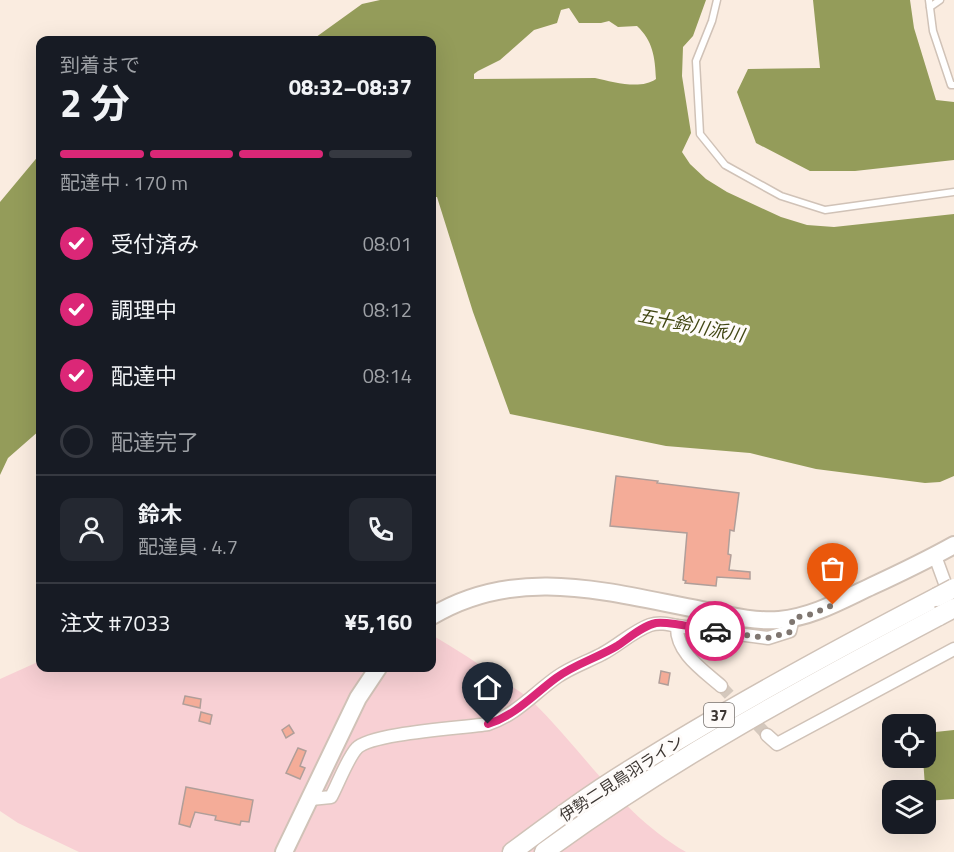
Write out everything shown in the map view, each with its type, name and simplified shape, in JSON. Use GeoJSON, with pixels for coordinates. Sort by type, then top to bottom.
{"type":"FeatureCollection","features":[{"type":"Feature","properties":{"kind":"main road","name":"伊勢二見鳥羽ライン"},"geometry":{"type":"LineString","coordinates":[[512,852],[629,770],[729,710],[828,654],[954,588]]}},
{"type":"Feature","properties":{"kind":"main road","name":"伊勢二見鳥羽ライン"},"geometry":{"type":"LineString","coordinates":[[544,852],[638,786],[736,726],[949,611]]}},
{"type":"Feature","properties":{"kind":"main road"},"geometry":{"type":"LineString","coordinates":[[499,852],[565,814]]}},
{"type":"Feature","properties":{"kind":"street"},"geometry":{"type":"LineString","coordinates":[[436,614],[450,605],[487,592],[509,587],[545,585],[584,589],[746,618],[777,620],[793,618],[812,614],[833,605],[954,545]]}},
{"type":"Feature","properties":{"kind":"street"},"geometry":{"type":"LineString","coordinates":[[935,556],[949,611]]}},
{"type":"Feature","properties":{"kind":"street"},"geometry":{"type":"LineString","coordinates":[[311,799],[330,797],[356,748],[364,742],[502,720],[556,678],[580,663],[600,655],[648,625],[659,623],[768,638],[790,632],[793,618]]}},
{"type":"Feature","properties":{"kind":"street"},"geometry":{"type":"LineString","coordinates":[[677,626],[681,646],[721,686]]}},
{"type":"Feature","properties":{"kind":"street"},"geometry":{"type":"LineString","coordinates":[[767,735],[777,744],[954,649]]}},
{"type":"Feature","properties":{"kind":"street"},"geometry":{"type":"LineString","coordinates":[[284,852],[358,698],[375,672]]}},
{"type":"Feature","properties":{"kind":"lane"},"geometry":{"type":"LineString","coordinates":[[717,0],[712,21],[696,61],[700,134],[725,165],[781,196],[825,210],[954,192]]}},
{"type":"Feature","properties":{"kind":"lane"},"geometry":{"type":"LineString","coordinates":[[940,0],[930,3],[933,31],[951,84],[954,85]]}},
{"type":"Feature","properties":{"kind":"shaded area"},"geometry":{"type":"Polygon","coordinates":[[[436,637],[532,701],[623,802],[663,837],[686,852],[79,852],[18,823],[0,811],[0,679],[36,663],[36,672],[436,672],[436,637]]]}},
{"type":"Feature","properties":{"kind":"water","name":"五十鈴川派川"},"geometry":{"type":"Polygon","coordinates":[[[380,0],[706,0],[693,36],[683,47],[682,76],[691,133],[682,152],[690,164],[706,179],[727,192],[781,217],[807,225],[834,227],[954,214],[954,476],[940,482],[925,483],[816,469],[750,453],[666,446],[510,414],[473,312],[436,197],[436,36],[318,36],[362,4],[380,0]],[[569,8],[561,10],[557,23],[534,30],[500,60],[474,74],[474,79],[595,78],[635,85],[656,79],[652,50],[647,38],[637,26],[618,27],[609,21],[579,23],[569,8]]]}},
{"type":"Feature","properties":{"kind":"water"},"geometry":{"type":"Polygon","coordinates":[[[813,0],[910,0],[914,28],[936,100],[954,102],[954,160],[855,171],[810,171],[756,143],[737,92],[748,69],[820,68],[813,0]]]}},
{"type":"Feature","properties":{"kind":"water"},"geometry":{"type":"Polygon","coordinates":[[[36,159],[36,434],[8,458],[0,475],[0,202],[36,159]]]}},
{"type":"Feature","properties":{"kind":"water"},"geometry":{"type":"Polygon","coordinates":[[[954,730],[954,799],[936,800],[936,780],[925,780],[924,768],[936,768],[936,732],[954,730]]]}},
{"type":"Feature","properties":{"kind":"building"},"geometry":{"type":"Polygon","coordinates":[[[616,476],[739,493],[734,531],[730,530],[729,570],[750,572],[750,579],[717,577],[716,586],[685,583],[686,581],[683,580],[687,533],[610,526],[616,476]]]}},
{"type":"Feature","properties":{"kind":"building"},"geometry":{"type":"Polygon","coordinates":[[[661,671],[670,673],[668,685],[659,683],[661,671]]]}},
{"type":"Feature","properties":{"kind":"building"},"geometry":{"type":"Polygon","coordinates":[[[185,696],[201,699],[200,708],[183,704],[185,696]]]}},
{"type":"Feature","properties":{"kind":"building"},"geometry":{"type":"Polygon","coordinates":[[[201,712],[212,715],[210,724],[199,721],[201,712]]]}},
{"type":"Feature","properties":{"kind":"building"},"geometry":{"type":"Polygon","coordinates":[[[289,725],[294,733],[286,738],[282,730],[289,725]]]}},
{"type":"Feature","properties":{"kind":"building"},"geometry":{"type":"Polygon","coordinates":[[[298,748],[306,751],[300,766],[305,768],[300,779],[286,773],[298,748]]]}},
{"type":"Feature","properties":{"kind":"building"},"geometry":{"type":"Polygon","coordinates":[[[186,787],[253,800],[249,822],[241,821],[240,825],[215,820],[216,816],[195,812],[190,827],[179,824],[186,787]]]}},
{"type":"Feature","properties":{"kind":"tunnel"},"geometry":{"type":"LineString","coordinates":[[721,686],[767,735]]}},
{"type":"Feature","properties":{"kind":"way so far"},"geometry":{"type":"LineString","coordinates":[[715,631],[768,638],[790,632],[793,618],[812,614],[833,605]]}},
{"type":"Feature","properties":{"kind":"route"},"geometry":{"type":"LineString","coordinates":[[488,724],[502,720],[556,678],[580,663],[615,647],[648,625],[659,623],[715,631]]}}]}
